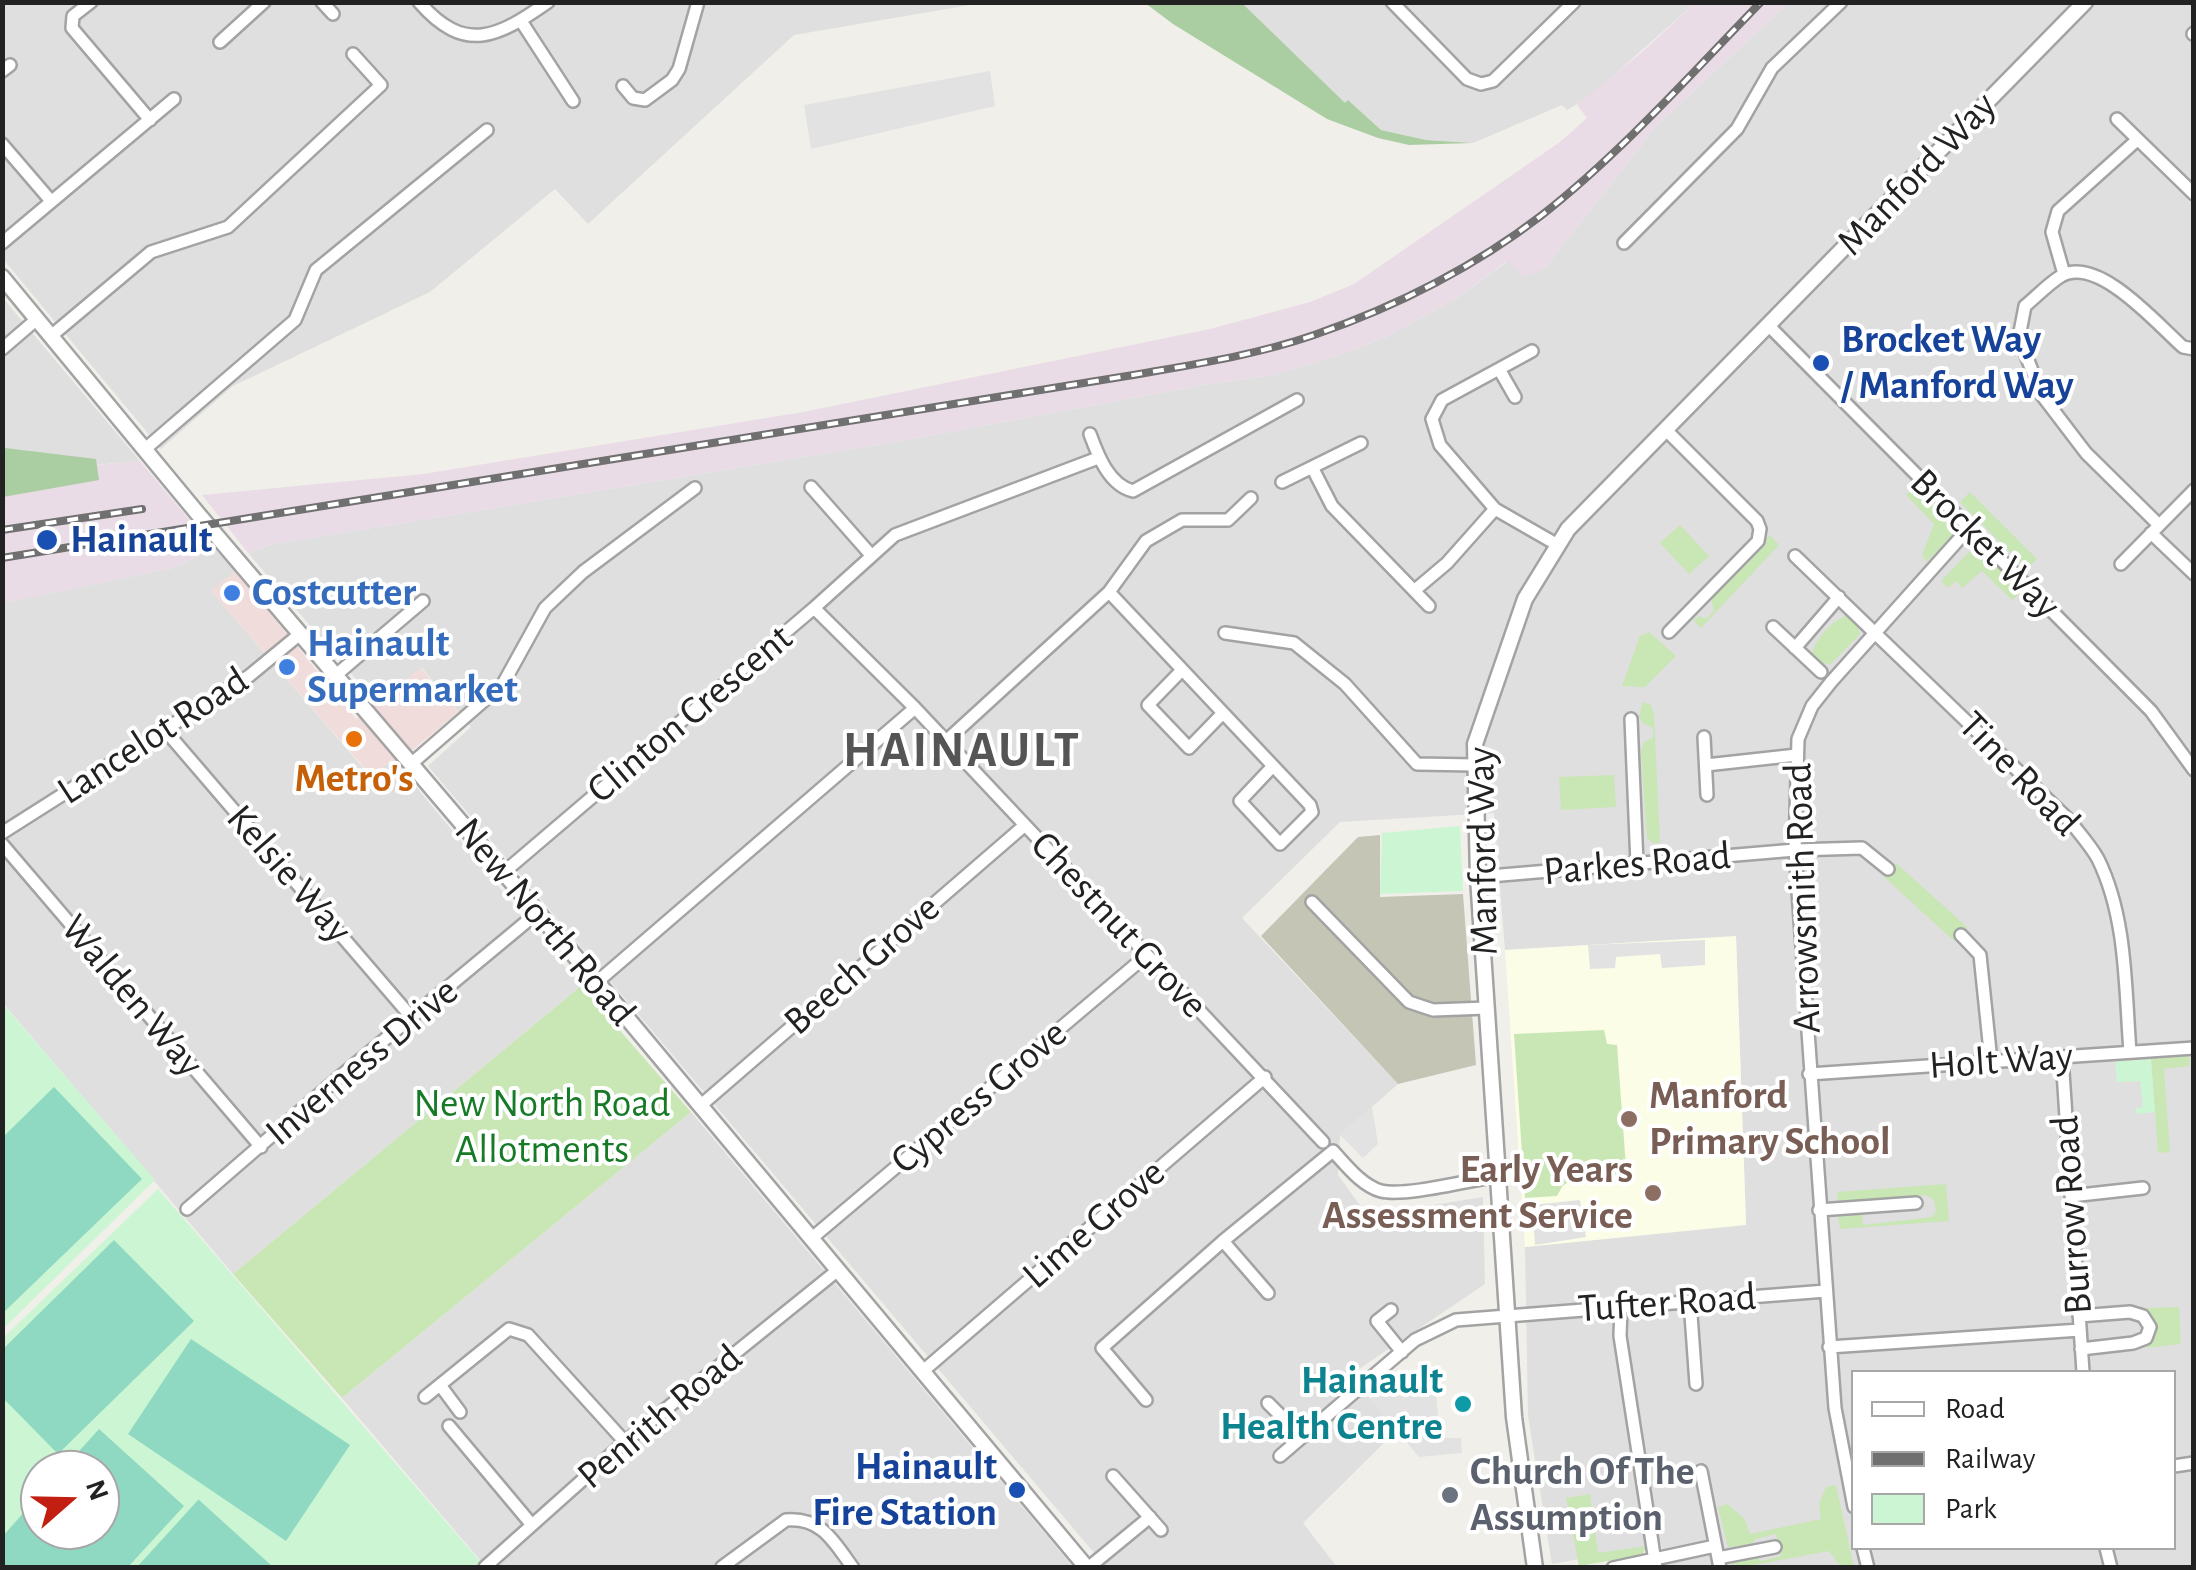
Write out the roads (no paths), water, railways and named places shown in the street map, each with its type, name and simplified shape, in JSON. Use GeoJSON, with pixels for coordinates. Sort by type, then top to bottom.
{"type":"FeatureCollection","features":[{"type":"Feature","properties":{"kind":"street"},"geometry":{"type":"LineString","coordinates":[[92,2],[72,16],[72,28],[150,120]]}},
{"type":"Feature","properties":{"kind":"street"},"geometry":{"type":"LineString","coordinates":[[220,42],[264,2]]}},
{"type":"Feature","properties":{"kind":"street"},"geometry":{"type":"LineString","coordinates":[[322,2],[333,14]]}},
{"type":"Feature","properties":{"kind":"street"},"geometry":{"type":"LineString","coordinates":[[419,2],[450,31],[475,36],[521,21],[548,2]]}},
{"type":"Feature","properties":{"kind":"street"},"geometry":{"type":"LineString","coordinates":[[622,86],[633,98],[644,100],[672,80],[679,70],[698,2]]}},
{"type":"Feature","properties":{"kind":"street"},"geometry":{"type":"LineString","coordinates":[[1392,2],[1468,79],[1480,84],[1493,81],[1574,2]]}},
{"type":"Feature","properties":{"kind":"street"},"geometry":{"type":"LineString","coordinates":[[1624,243],[1738,129],[1772,68],[1841,2]]}},
{"type":"Feature","properties":{"kind":"street","name":"Manford Way"},"geometry":{"type":"LineString","coordinates":[[1535,1568],[1514,1417],[1474,765],[1475,744],[1525,599],[1556,544],[2084,2]]}},
{"type":"Feature","properties":{"kind":"street"},"geometry":{"type":"LineString","coordinates":[[521,21],[573,101]]}},
{"type":"Feature","properties":{"kind":"street"},"geometry":{"type":"LineString","coordinates":[[50,336],[151,252],[228,227],[381,85],[353,54]]}},
{"type":"Feature","properties":{"kind":"street"},"geometry":{"type":"LineString","coordinates":[[2,243],[174,99]]}},
{"type":"Feature","properties":{"kind":"street"},"geometry":{"type":"LineString","coordinates":[[2116,118],[2194,194]]}},
{"type":"Feature","properties":{"kind":"street"},"geometry":{"type":"LineString","coordinates":[[144,450],[296,320],[316,270],[487,130]]}},
{"type":"Feature","properties":{"kind":"street"},"geometry":{"type":"LineString","coordinates":[[2064,274],[2052,232],[2058,212],[2136,140]]}},
{"type":"Feature","properties":{"kind":"street"},"geometry":{"type":"LineString","coordinates":[[2,144],[51,200]]}},
{"type":"Feature","properties":{"kind":"street"},"geometry":{"type":"LineString","coordinates":[[2194,349],[2183,347],[2109,280],[2086,273],[2064,274],[2025,306],[2019,338],[2041,394],[2086,453],[2194,574]]}},
{"type":"Feature","properties":{"kind":"street","name":"New North Road"},"geometry":{"type":"LineString","coordinates":[[2,277],[1087,1568]]}},
{"type":"Feature","properties":{"kind":"street"},"geometry":{"type":"LineString","coordinates":[[2,349],[37,319]]}},
{"type":"Feature","properties":{"kind":"street","name":"Brocket Way"},"geometry":{"type":"LineString","coordinates":[[1769,326],[2151,711],[2194,770]]}},
{"type":"Feature","properties":{"kind":"street"},"geometry":{"type":"LineString","coordinates":[[1532,351],[1442,400],[1432,419],[1440,445],[1495,509],[1556,544]]}},
{"type":"Feature","properties":{"kind":"street"},"geometry":{"type":"LineString","coordinates":[[1499,369],[1516,397]]}},
{"type":"Feature","properties":{"kind":"street"},"geometry":{"type":"LineString","coordinates":[[1090,434],[1098,458],[1122,488],[1134,491],[1297,400]]}},
{"type":"Feature","properties":{"kind":"street"},"geometry":{"type":"LineString","coordinates":[[1666,430],[1760,528],[1758,541],[1670,632]]}},
{"type":"Feature","properties":{"kind":"street"},"geometry":{"type":"LineString","coordinates":[[1282,482],[1362,443]]}},
{"type":"Feature","properties":{"kind":"street"},"geometry":{"type":"LineString","coordinates":[[814,608],[895,535],[1098,458]]}},
{"type":"Feature","properties":{"kind":"street"},"geometry":{"type":"LineString","coordinates":[[1313,469],[1332,506],[1428,606]]}},
{"type":"Feature","properties":{"kind":"street"},"geometry":{"type":"LineString","coordinates":[[811,487],[871,555]]}},
{"type":"Feature","properties":{"kind":"street"},"geometry":{"type":"LineString","coordinates":[[411,764],[503,684],[545,608],[582,572],[695,488]]}},
{"type":"Feature","properties":{"kind":"street"},"geometry":{"type":"LineString","coordinates":[[2121,564],[2194,490]]}},
{"type":"Feature","properties":{"kind":"street"},"geometry":{"type":"LineString","coordinates":[[946,742],[1108,592],[1146,541],[1182,520],[1228,520],[1251,498]]}},
{"type":"Feature","properties":{"kind":"street"},"geometry":{"type":"LineString","coordinates":[[1414,590],[1447,563],[1495,509]]}},
{"type":"Feature","properties":{"kind":"street","name":"Arrowsmith Road"},"geometry":{"type":"LineString","coordinates":[[1851,1493],[1834,1408],[1808,1074],[1795,850],[1798,739],[1812,706],[1874,631],[1969,528]]}},
{"type":"Feature","properties":{"kind":"street","name":"Tine Road"},"geometry":{"type":"LineString","coordinates":[[1794,556],[2070,821],[2097,858],[2112,898],[2122,943],[2130,1052]]}},
{"type":"Feature","properties":{"kind":"street"},"geometry":{"type":"LineString","coordinates":[[1108,592],[1310,805],[1312,812],[1280,844],[1240,801],[1273,766]]}},
{"type":"Feature","properties":{"kind":"street"},"geometry":{"type":"LineString","coordinates":[[1795,648],[1839,598]]}},
{"type":"Feature","properties":{"kind":"street"},"geometry":{"type":"LineString","coordinates":[[336,675],[423,601]]}},
{"type":"Feature","properties":{"kind":"street","name":"Clinton Crescent"},"geometry":{"type":"LineString","coordinates":[[503,874],[814,608],[916,708]]}},
{"type":"Feature","properties":{"kind":"street"},"geometry":{"type":"LineString","coordinates":[[1773,626],[1821,672]]}},
{"type":"Feature","properties":{"kind":"street"},"geometry":{"type":"LineString","coordinates":[[1225,632],[1294,643],[1346,684],[1417,764],[1474,765]]}},
{"type":"Feature","properties":{"kind":"street","name":"Lancelot Road"},"geometry":{"type":"LineString","coordinates":[[2,833],[249,676],[300,634]]}},
{"type":"Feature","properties":{"kind":"street"},"geometry":{"type":"LineString","coordinates":[[1182,670],[1148,704],[1190,748],[1223,713]]}},
{"type":"Feature","properties":{"kind":"street"},"geometry":{"type":"LineString","coordinates":[[597,982],[916,708]]}},
{"type":"Feature","properties":{"kind":"street","name":"Chestnut Grove"},"geometry":{"type":"LineString","coordinates":[[916,708],[1323,1142]]}},
{"type":"Feature","properties":{"kind":"street"},"geometry":{"type":"LineString","coordinates":[[1631,718],[1638,864]]}},
{"type":"Feature","properties":{"kind":"street","name":"Kelsie Way"},"geometry":{"type":"LineString","coordinates":[[165,730],[413,1019]]}},
{"type":"Feature","properties":{"kind":"street"},"geometry":{"type":"LineString","coordinates":[[1632,735],[1648,734]]}},
{"type":"Feature","properties":{"kind":"street"},"geometry":{"type":"LineString","coordinates":[[1704,737],[1707,796]]}},
{"type":"Feature","properties":{"kind":"street"},"geometry":{"type":"LineString","coordinates":[[1706,764],[1797,755]]}},
{"type":"Feature","properties":{"kind":"street","name":"Beech Grove"},"geometry":{"type":"LineString","coordinates":[[700,1106],[1025,824]]}},
{"type":"Feature","properties":{"kind":"street","name":"Walden Way"},"geometry":{"type":"LineString","coordinates":[[2,844],[262,1147]]}},
{"type":"Feature","properties":{"kind":"street","name":"Parkes Road"},"geometry":{"type":"LineString","coordinates":[[1478,877],[1795,850],[1862,848],[1888,870]]}},
{"type":"Feature","properties":{"kind":"street"},"geometry":{"type":"LineString","coordinates":[[1312,902],[1409,1002],[1433,1010],[1487,1008]]}},
{"type":"Feature","properties":{"kind":"street","name":"Inverness Drive"},"geometry":{"type":"LineString","coordinates":[[187,1209],[537,914]]}},
{"type":"Feature","properties":{"kind":"street"},"geometry":{"type":"LineString","coordinates":[[1961,934],[1980,955],[1991,1061]]}},
{"type":"Feature","properties":{"kind":"street","name":"Cypress Grove"},"geometry":{"type":"LineString","coordinates":[[812,1238],[1147,955]]}},
{"type":"Feature","properties":{"kind":"street","name":"Holt Way"},"geometry":{"type":"LineString","coordinates":[[1808,1074],[2194,1048]]}},
{"type":"Feature","properties":{"kind":"street","name":"Burrow Road"},"geometry":{"type":"LineString","coordinates":[[2062,1057],[2083,1370]]}},
{"type":"Feature","properties":{"kind":"street","name":"Lime Grove"},"geometry":{"type":"LineString","coordinates":[[923,1372],[1264,1078]]}},
{"type":"Feature","properties":{"kind":"street"},"geometry":{"type":"LineString","coordinates":[[1146,1400],[1102,1348],[1333,1151],[1358,1177],[1380,1191],[1401,1192],[1498,1176]]}},
{"type":"Feature","properties":{"kind":"street"},"geometry":{"type":"LineString","coordinates":[[2071,1196],[2142,1188]]}},
{"type":"Feature","properties":{"kind":"street"},"geometry":{"type":"LineString","coordinates":[[1819,1210],[1916,1202]]}},
{"type":"Feature","properties":{"kind":"street"},"geometry":{"type":"LineString","coordinates":[[1223,1241],[1268,1293]]}},
{"type":"Feature","properties":{"kind":"street","name":"Penrith Road"},"geometry":{"type":"LineString","coordinates":[[485,1567],[625,1442],[838,1270]]}},
{"type":"Feature","properties":{"kind":"street","name":"Tufter Road"},"geometry":{"type":"LineString","coordinates":[[1280,1456],[1415,1340],[1456,1320],[1826,1291]]}},
{"type":"Feature","properties":{"kind":"street"},"geometry":{"type":"LineString","coordinates":[[1690,1301],[1696,1384]]}},
{"type":"Feature","properties":{"kind":"street"},"geometry":{"type":"LineString","coordinates":[[1620,1306],[1620,1336],[1655,1563]]}},
{"type":"Feature","properties":{"kind":"street"},"geometry":{"type":"LineString","coordinates":[[1392,1310],[1377,1321],[1402,1352]]}},
{"type":"Feature","properties":{"kind":"street"},"geometry":{"type":"LineString","coordinates":[[2080,1316],[2130,1312],[2143,1316],[2150,1327],[2146,1338],[2133,1344],[2081,1349]]}},
{"type":"Feature","properties":{"kind":"street"},"geometry":{"type":"LineString","coordinates":[[425,1397],[509,1329],[528,1334],[625,1442]]}},
{"type":"Feature","properties":{"kind":"street"},"geometry":{"type":"LineString","coordinates":[[1829,1347],[2080,1330]]}},
{"type":"Feature","properties":{"kind":"street"},"geometry":{"type":"LineString","coordinates":[[440,1385],[460,1412]]}},
{"type":"Feature","properties":{"kind":"street"},"geometry":{"type":"LineString","coordinates":[[1268,1404],[1302,1437]]}},
{"type":"Feature","properties":{"kind":"street"},"geometry":{"type":"LineString","coordinates":[[449,1426],[532,1525]]}},
{"type":"Feature","properties":{"kind":"street"},"geometry":{"type":"LineString","coordinates":[[1701,1471],[1718,1557]]}},
{"type":"Feature","properties":{"kind":"street"},"geometry":{"type":"LineString","coordinates":[[1114,1476],[1160,1530]]}},
{"type":"Feature","properties":{"kind":"street"},"geometry":{"type":"LineString","coordinates":[[1087,1568],[1150,1517]]}},
{"type":"Feature","properties":{"kind":"street"},"geometry":{"type":"LineString","coordinates":[[722,1568],[786,1520],[799,1519],[822,1527],[853,1568]]}},
{"type":"Feature","properties":{"kind":"street"},"geometry":{"type":"LineString","coordinates":[[1613,1568],[1774,1547]]}},
{"type":"Feature","properties":{"kind":"railway"},"geometry":{"type":"LineString","coordinates":[[2,558],[1127,376],[1291,342],[1404,299],[1516,234],[1628,139],[1761,2]]}},
{"type":"Feature","properties":{"kind":"railway"},"geometry":{"type":"LineString","coordinates":[[2,530],[142,509]]}},
{"type":"Feature","properties":{"kind":"place","name":"Brocket Way / Manford Way"},"geometry":{"type":"Point","coordinates":[1821,363]}},
{"type":"Feature","properties":{"kind":"place","name":"Hainault"},"geometry":{"type":"Point","coordinates":[47,540]}},
{"type":"Feature","properties":{"kind":"place","name":"Costcutter"},"geometry":{"type":"Point","coordinates":[232,593]}},
{"type":"Feature","properties":{"kind":"place","name":"Hainault Supermarket"},"geometry":{"type":"Point","coordinates":[287,667]}},
{"type":"Feature","properties":{"kind":"place","name":"Metro's"},"geometry":{"type":"Point","coordinates":[354,739]}},
{"type":"Feature","properties":{"kind":"place","name":"Manford Primary School"},"geometry":{"type":"Point","coordinates":[1629,1119]}},
{"type":"Feature","properties":{"kind":"place","name":"Early Years Assessment Service"},"geometry":{"type":"Point","coordinates":[1653,1193]}},
{"type":"Feature","properties":{"kind":"place","name":"Hainault Health Centre"},"geometry":{"type":"Point","coordinates":[1463,1404]}},
{"type":"Feature","properties":{"kind":"place","name":"Hainault Fire Station"},"geometry":{"type":"Point","coordinates":[1017,1490]}},
{"type":"Feature","properties":{"kind":"place","name":"Church Of The Assumption"},"geometry":{"type":"Point","coordinates":[1450,1495]}},
{"type":"Feature","properties":{"kind":"district","name":"HAINAULT"},"geometry":{"type":"Point","coordinates":[962,751]}},
{"type":"Feature","properties":{"kind":"park label","name":"New North Road Allotments"},"geometry":{"type":"Point","coordinates":[542,1127]}}]}
